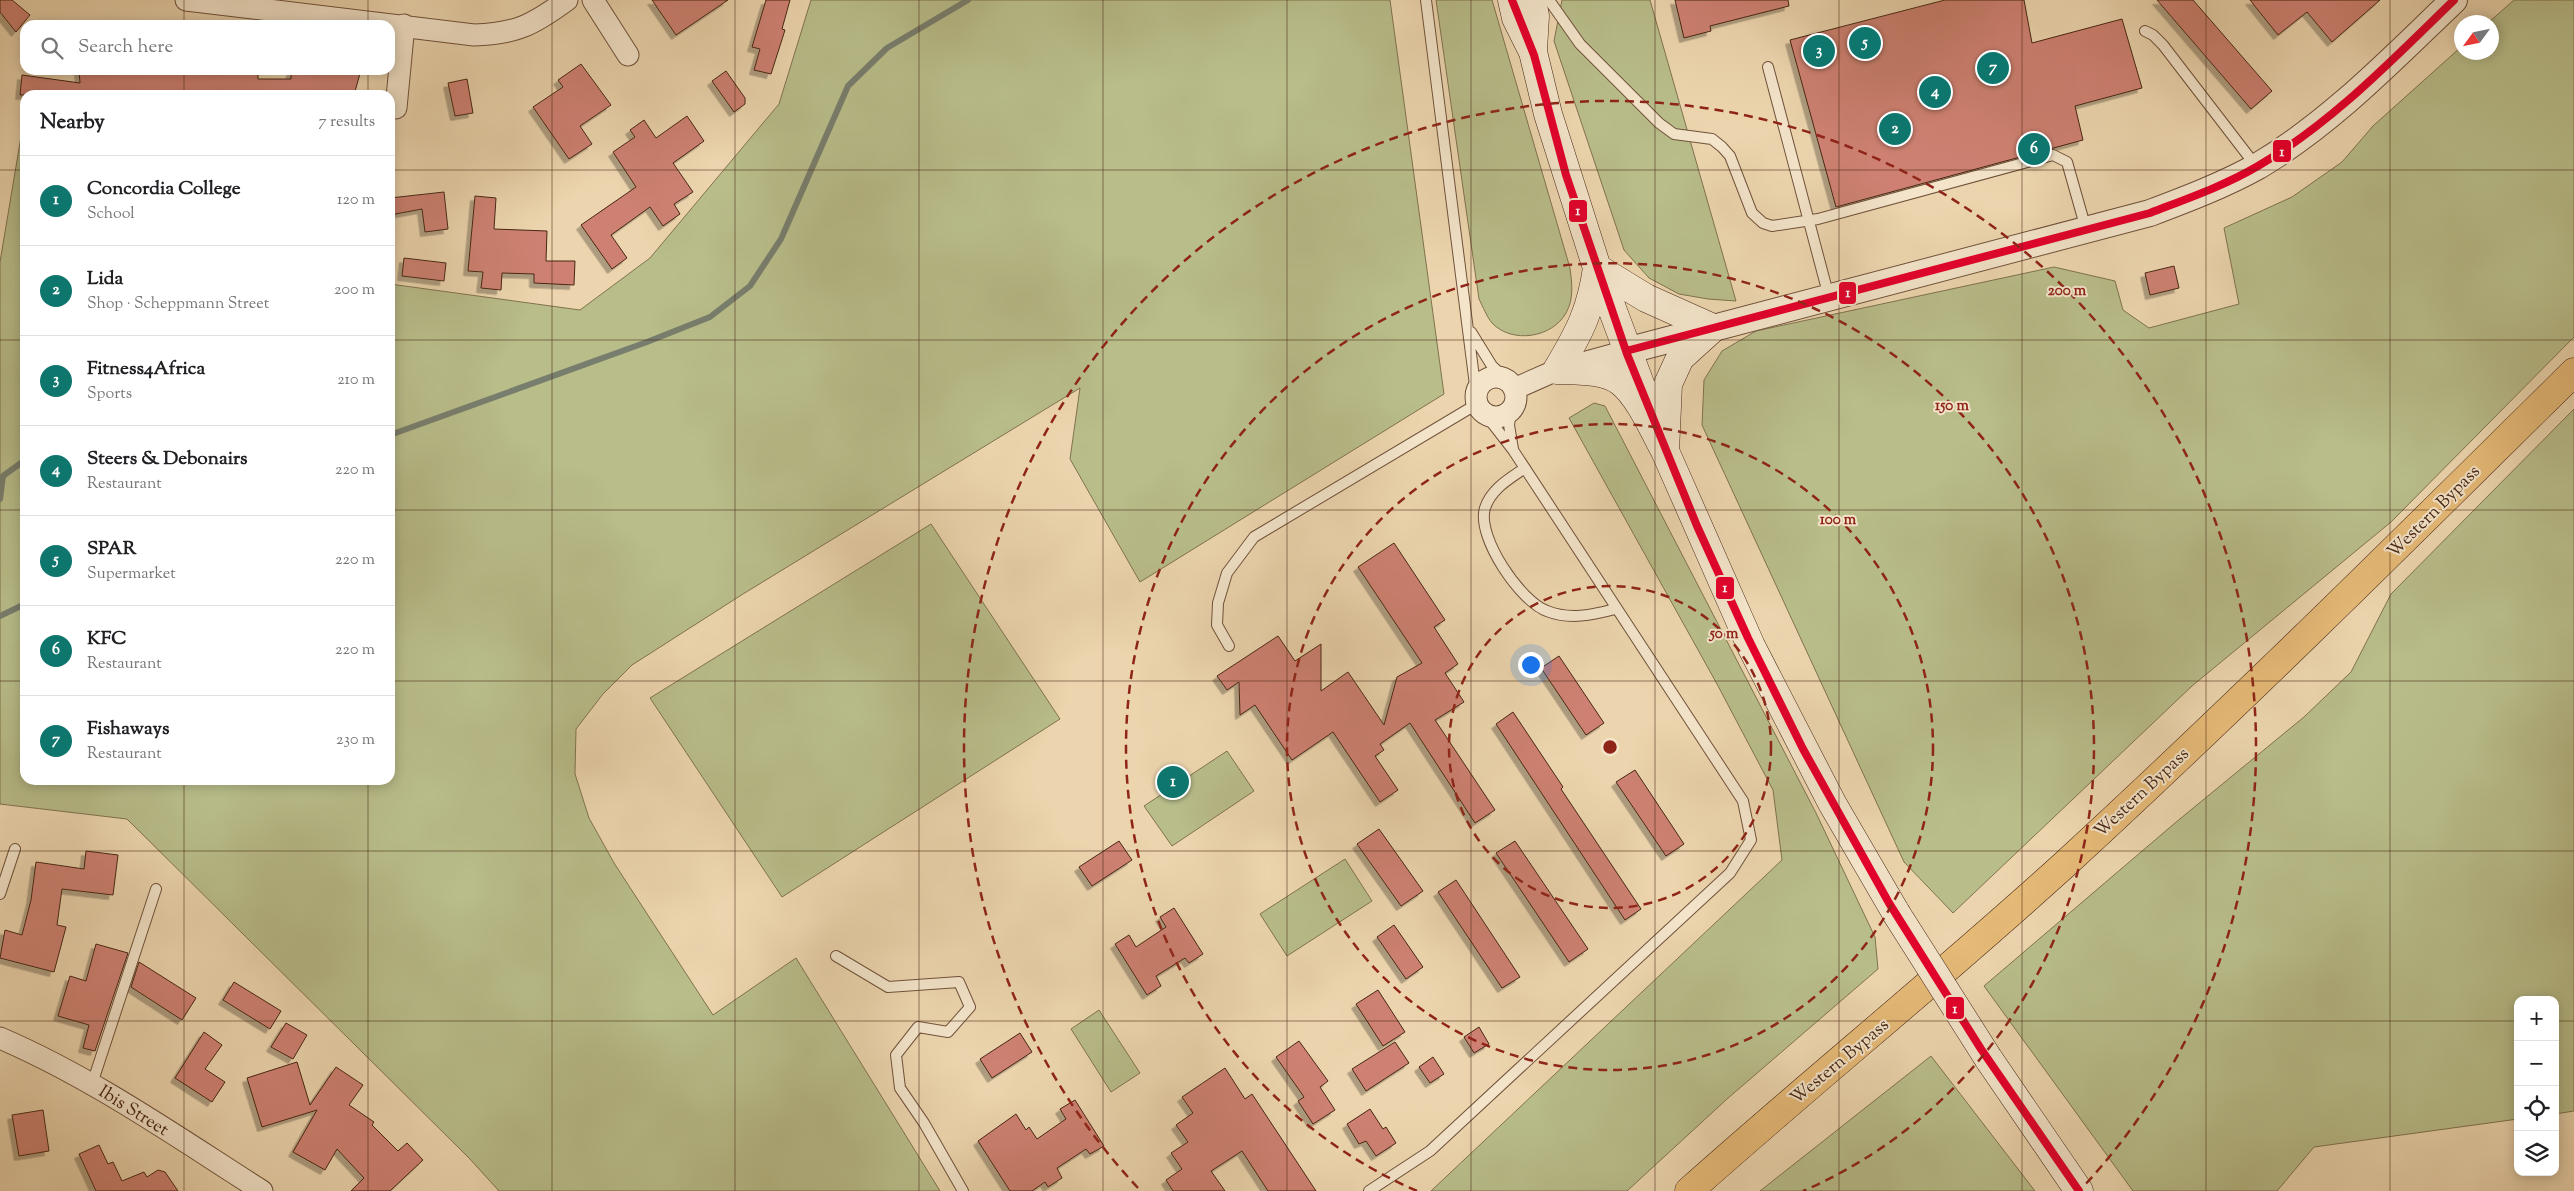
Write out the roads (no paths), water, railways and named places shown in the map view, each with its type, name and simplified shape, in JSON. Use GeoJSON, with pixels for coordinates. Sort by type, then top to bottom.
{"type":"FeatureCollection","features":[{"type":"Feature","properties":{"kind":"highway","name":"Western Bypass"},"geometry":{"type":"LineString","coordinates":[[1689,1191],[1769,1119],[1885,1023],[2063,865],[2346,597],[2574,372]]}},
{"type":"Feature","properties":{"kind":"main road"},"geometry":{"type":"LineString","coordinates":[[1512,0],[1516,18],[1533,52],[1548,114],[1597,268],[1626,351],[1665,451],[1751,646],[1832,803],[1896,913],[1988,1058],[2079,1191]]}},
{"type":"Feature","properties":{"kind":"main road"},"geometry":{"type":"LineString","coordinates":[[1532,0],[1535,16],[1533,52]]}},
{"type":"Feature","properties":{"kind":"main road"},"geometry":{"type":"LineString","coordinates":[[1597,268],[1646,298],[1713,328],[1680,358],[1668,384],[1665,451]]}},
{"type":"Feature","properties":{"kind":"main road"},"geometry":{"type":"LineString","coordinates":[[1597,268],[1591,303],[1557,370],[1593,372],[1622,383],[1640,406],[1665,451]]}},
{"type":"Feature","properties":{"kind":"street"},"geometry":{"type":"LineString","coordinates":[[186,0],[324,8],[377,20]]}},
{"type":"Feature","properties":{"kind":"street"},"geometry":{"type":"LineString","coordinates":[[395,24],[474,35],[496,35],[519,30],[544,17],[567,0]]}},
{"type":"Feature","properties":{"kind":"street"},"geometry":{"type":"LineString","coordinates":[[593,0],[628,55]]}},
{"type":"Feature","properties":{"kind":"street"},"geometry":{"type":"LineString","coordinates":[[1511,393],[1494,376],[1487,378],[1478,387],[1479,404],[1496,417],[1511,393],[1557,370],[2086,229],[2159,209],[2201,194],[2256,166],[2298,140],[2364,85],[2454,0]]}},
{"type":"Feature","properties":{"kind":"street"},"geometry":{"type":"LineString","coordinates":[[396,108],[404,26]]}},
{"type":"Feature","properties":{"kind":"street","name":"Ibis Street"},"geometry":{"type":"LineString","coordinates":[[0,1038],[34,1052],[92,1084],[262,1191]]}},
{"type":"Feature","properties":{"kind":"lane"},"geometry":{"type":"LineString","coordinates":[[1369,1191],[1430,1152],[1730,873],[1751,840],[1743,801],[1615,609],[1525,468],[1479,404],[1426,0]]}},
{"type":"Feature","properties":{"kind":"lane"},"geometry":{"type":"LineString","coordinates":[[1549,0],[1580,44],[1659,123],[1674,134],[1712,139],[1722,147],[1730,156],[1752,213],[1762,223],[1772,226],[1810,220],[2052,155],[2067,162],[2086,229]]}},
{"type":"Feature","properties":{"kind":"lane"},"geometry":{"type":"LineString","coordinates":[[2145,31],[2153,35],[2163,45],[2256,166]]}},
{"type":"Feature","properties":{"kind":"lane"},"geometry":{"type":"LineString","coordinates":[[1768,67],[1829,297]]}},
{"type":"Feature","properties":{"kind":"lane"},"geometry":{"type":"LineString","coordinates":[[1468,327],[1511,393],[1509,426],[1513,450]]}},
{"type":"Feature","properties":{"kind":"lane"},"geometry":{"type":"LineString","coordinates":[[1229,646],[1217,626],[1218,603],[1227,573],[1254,537],[1479,404]]}},
{"type":"Feature","properties":{"kind":"lane"},"geometry":{"type":"LineString","coordinates":[[1525,468],[1497,487],[1484,508],[1485,529],[1498,561],[1527,597],[1546,611],[1565,615],[1591,615],[1615,609]]}},
{"type":"Feature","properties":{"kind":"lane"},"geometry":{"type":"LineString","coordinates":[[0,894],[15,849]]}},
{"type":"Feature","properties":{"kind":"lane"},"geometry":{"type":"LineString","coordinates":[[92,1084],[156,889]]}},
{"type":"Feature","properties":{"kind":"lane"},"geometry":{"type":"LineString","coordinates":[[836,956],[888,987],[959,982],[970,1007],[948,1032],[918,1027],[896,1055],[900,1088],[924,1123],[963,1191]]}},
{"type":"Feature","properties":{"kind":"waterway"},"geometry":{"type":"LineString","coordinates":[[395,433],[647,342],[710,317],[750,286],[781,239],[848,86],[887,48],[968,0]]}},
{"type":"Feature","properties":{"kind":"waterway"},"geometry":{"type":"LineString","coordinates":[[0,499],[3,476],[20,464]]}},
{"type":"Feature","properties":{"kind":"waterway"},"geometry":{"type":"LineString","coordinates":[[0,616],[20,606]]}},
{"type":"Feature","properties":{"kind":"place","name":"SPAR"},"geometry":{"type":"Point","coordinates":[1865,43]}},
{"type":"Feature","properties":{"kind":"place","name":"Fitness4Africa"},"geometry":{"type":"Point","coordinates":[1819,51]}},
{"type":"Feature","properties":{"kind":"place","name":"Fishaways"},"geometry":{"type":"Point","coordinates":[1993,68]}},
{"type":"Feature","properties":{"kind":"place","name":"Steers & Debonairs"},"geometry":{"type":"Point","coordinates":[1935,92]}},
{"type":"Feature","properties":{"kind":"place","name":"Lida"},"geometry":{"type":"Point","coordinates":[1895,129]}},
{"type":"Feature","properties":{"kind":"place","name":"KFC"},"geometry":{"type":"Point","coordinates":[2034,149]}},
{"type":"Feature","properties":{"kind":"place","name":"Concordia College"},"geometry":{"type":"Point","coordinates":[1173,782]}}]}
